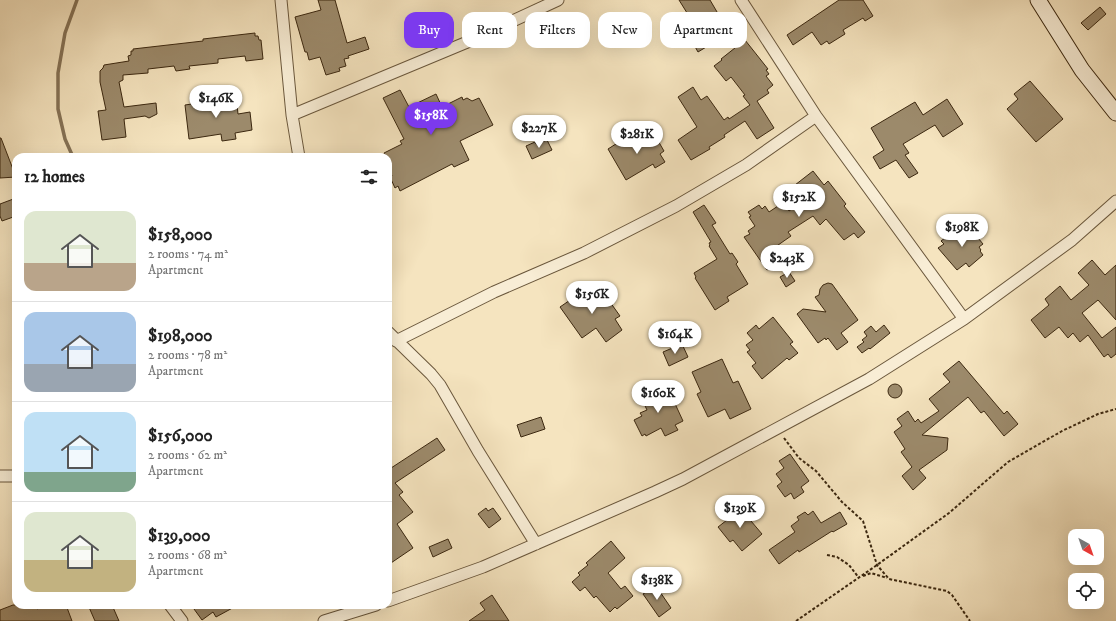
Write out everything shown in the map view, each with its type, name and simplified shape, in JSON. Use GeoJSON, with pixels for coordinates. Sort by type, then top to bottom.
{"type":"FeatureCollection","features":[{"type":"Feature","properties":{"kind":"street"},"geometry":{"type":"LineString","coordinates":[[281,0],[292,115],[298,153]]}},
{"type":"Feature","properties":{"kind":"street"},"geometry":{"type":"LineString","coordinates":[[292,115],[464,43],[558,0]]}},
{"type":"Feature","properties":{"kind":"street"},"geometry":{"type":"LineString","coordinates":[[741,0],[816,116],[964,319]]}},
{"type":"Feature","properties":{"kind":"street"},"geometry":{"type":"LineString","coordinates":[[1038,0],[1082,70],[1116,113]]}},
{"type":"Feature","properties":{"kind":"street"},"geometry":{"type":"LineString","coordinates":[[396,341],[494,292],[584,253],[676,206],[746,165],[816,116]]}},
{"type":"Feature","properties":{"kind":"street"},"geometry":{"type":"LineString","coordinates":[[392,600],[483,566],[683,479],[869,379],[964,319],[1072,240],[1116,201]]}},
{"type":"Feature","properties":{"kind":"street"},"geometry":{"type":"LineString","coordinates":[[392,336],[431,374],[440,385],[478,451],[536,544]]}},
{"type":"Feature","properties":{"kind":"street"},"geometry":{"type":"LineString","coordinates":[[0,476],[12,476]]}},
{"type":"Feature","properties":{"kind":"street"},"geometry":{"type":"LineString","coordinates":[[173,609],[182,621]]}},
{"type":"Feature","properties":{"kind":"street"},"geometry":{"type":"LineString","coordinates":[[324,621],[363,609]]}},
{"type":"Feature","properties":{"kind":"path"},"geometry":{"type":"LineString","coordinates":[[796,621],[859,578],[949,513],[1008,462],[1062,431],[1098,414],[1116,409]]}},
{"type":"Feature","properties":{"kind":"path"},"geometry":{"type":"LineString","coordinates":[[778,428],[800,458],[816,471],[842,502],[863,521],[877,565],[889,578]]}},
{"type":"Feature","properties":{"kind":"path"},"geometry":{"type":"LineString","coordinates":[[827,555],[837,557],[849,566],[859,578]]}},
{"type":"Feature","properties":{"kind":"path"},"geometry":{"type":"LineString","coordinates":[[859,578],[871,573],[947,591],[952,595],[970,621]]}},
{"type":"Feature","properties":{"kind":"building"},"geometry":{"type":"Polygon","coordinates":[[[318,0],[335,0],[347,43],[365,37],[369,49],[348,56],[349,58],[344,59],[346,66],[339,68],[340,71],[326,75],[320,57],[309,60],[307,52],[305,52],[295,17],[321,10],[318,0]]]}},
{"type":"Feature","properties":{"kind":"building"},"geometry":{"type":"Polygon","coordinates":[[[679,0],[710,0],[717,12],[686,12],[679,0]]]}},
{"type":"Feature","properties":{"kind":"building"},"geometry":{"type":"Polygon","coordinates":[[[839,0],[863,0],[873,16],[865,21],[863,18],[843,30],[845,34],[829,44],[827,41],[821,45],[812,32],[793,45],[787,35],[839,0]]]}},
{"type":"Feature","properties":{"kind":"building"},"geometry":{"type":"Polygon","coordinates":[[[1100,7],[1106,14],[1088,30],[1081,23],[1100,7]]]}},
{"type":"Feature","properties":{"kind":"building"},"geometry":{"type":"Polygon","coordinates":[[[255,33],[255,36],[258,36],[259,40],[261,40],[263,59],[246,61],[245,56],[218,59],[218,63],[189,66],[190,69],[176,71],[174,66],[148,69],[148,73],[123,75],[123,80],[119,82],[124,107],[156,103],[157,114],[149,118],[145,116],[124,119],[126,137],[102,140],[98,111],[106,110],[100,82],[100,71],[104,65],[129,61],[128,56],[131,55],[131,51],[133,51],[133,49],[255,33]]]}},
{"type":"Feature","properties":{"kind":"building"},"geometry":{"type":"Polygon","coordinates":[[[747,43],[768,69],[766,70],[769,74],[766,76],[773,85],[767,90],[769,93],[757,101],[774,128],[757,139],[745,121],[724,135],[725,137],[709,147],[710,149],[691,160],[678,140],[697,127],[678,97],[693,87],[701,100],[707,96],[724,120],[728,117],[729,119],[750,105],[743,96],[745,95],[731,77],[726,81],[714,66],[722,60],[721,59],[735,48],[747,48],[747,43]]]}},
{"type":"Feature","properties":{"kind":"building"},"geometry":{"type":"Polygon","coordinates":[[[696,48],[705,48],[698,52],[696,48]]]}},
{"type":"Feature","properties":{"kind":"building"},"geometry":{"type":"Polygon","coordinates":[[[1030,81],[1063,119],[1036,142],[1007,109],[1018,99],[1014,94],[1030,81]]]}},
{"type":"Feature","properties":{"kind":"building"},"geometry":{"type":"Polygon","coordinates":[[[400,90],[409,107],[436,94],[442,107],[462,97],[463,100],[467,98],[472,101],[479,98],[493,125],[460,141],[469,160],[454,167],[452,164],[400,191],[398,186],[395,188],[392,181],[392,153],[384,153],[402,144],[400,141],[404,139],[383,98],[400,90]]]}},
{"type":"Feature","properties":{"kind":"building"},"geometry":{"type":"Polygon","coordinates":[[[221,94],[222,100],[230,99],[231,106],[237,105],[238,114],[250,112],[252,130],[235,133],[236,139],[222,141],[221,134],[189,139],[185,105],[212,101],[211,96],[221,94]]]}},
{"type":"Feature","properties":{"kind":"building"},"geometry":{"type":"Polygon","coordinates":[[[947,99],[963,124],[943,137],[935,125],[903,144],[909,153],[905,155],[918,173],[909,178],[896,160],[880,169],[873,157],[884,150],[871,128],[915,102],[923,115],[947,99]]]}},
{"type":"Feature","properties":{"kind":"building"},"geometry":{"type":"Polygon","coordinates":[[[647,130],[653,141],[657,139],[664,151],[660,154],[665,162],[655,168],[653,164],[626,180],[608,149],[619,142],[621,145],[647,130]]]}},
{"type":"Feature","properties":{"kind":"building"},"geometry":{"type":"Polygon","coordinates":[[[1,138],[12,167],[12,177],[0,178],[1,138]]]}},
{"type":"Feature","properties":{"kind":"building"},"geometry":{"type":"Polygon","coordinates":[[[547,140],[552,150],[532,159],[526,146],[535,142],[536,144],[547,140]]]}},
{"type":"Feature","properties":{"kind":"building"},"geometry":{"type":"Polygon","coordinates":[[[813,171],[824,185],[828,181],[846,204],[844,206],[865,232],[858,238],[854,233],[844,240],[826,219],[820,225],[813,216],[788,232],[791,236],[771,250],[779,262],[767,270],[744,237],[750,234],[748,231],[755,226],[749,217],[751,216],[748,212],[759,205],[762,209],[765,206],[769,212],[784,202],[789,211],[805,199],[795,185],[813,171]]]}},
{"type":"Feature","properties":{"kind":"building"},"geometry":{"type":"Polygon","coordinates":[[[12,200],[12,217],[2,221],[0,216],[0,204],[12,200]]]}},
{"type":"Feature","properties":{"kind":"building"},"geometry":{"type":"Polygon","coordinates":[[[704,205],[716,223],[712,225],[730,254],[732,253],[738,262],[736,264],[748,284],[727,297],[729,301],[715,310],[695,278],[694,273],[717,259],[709,246],[709,243],[711,242],[693,212],[704,205]]]}},
{"type":"Feature","properties":{"kind":"building"},"geometry":{"type":"Polygon","coordinates":[[[965,226],[972,235],[974,233],[983,244],[979,247],[983,255],[969,267],[966,263],[957,270],[938,248],[944,244],[941,241],[954,231],[956,234],[965,226]]]}},
{"type":"Feature","properties":{"kind":"building"},"geometry":{"type":"Polygon","coordinates":[[[1092,260],[1105,275],[1116,265],[1116,320],[1098,300],[1082,313],[1102,338],[1116,327],[1116,354],[1111,358],[1108,354],[1104,357],[1088,335],[1080,342],[1073,333],[1068,338],[1059,327],[1045,338],[1031,320],[1049,305],[1045,299],[1060,286],[1071,300],[1089,285],[1078,273],[1092,260]]]}},
{"type":"Feature","properties":{"kind":"building"},"geometry":{"type":"Polygon","coordinates":[[[789,272],[795,281],[786,287],[780,277],[789,272]]]}},
{"type":"Feature","properties":{"kind":"building"},"geometry":{"type":"Polygon","coordinates":[[[828,283],[832,284],[858,320],[841,333],[848,342],[837,350],[828,338],[826,340],[825,338],[818,343],[797,314],[803,309],[826,312],[815,297],[819,295],[820,289],[823,285],[828,283]]]}},
{"type":"Feature","properties":{"kind":"building"},"geometry":{"type":"Polygon","coordinates":[[[592,285],[606,305],[610,302],[620,316],[615,319],[622,330],[606,342],[596,328],[582,338],[560,307],[592,285]]]}},
{"type":"Feature","properties":{"kind":"building"},"geometry":{"type":"Polygon","coordinates":[[[773,317],[793,342],[790,344],[798,353],[789,360],[787,358],[762,379],[752,366],[756,363],[747,352],[750,350],[746,345],[753,340],[747,333],[756,325],[759,329],[773,317]]]}},
{"type":"Feature","properties":{"kind":"building"},"geometry":{"type":"Polygon","coordinates":[[[884,325],[890,333],[870,349],[869,348],[862,353],[857,347],[864,342],[862,340],[867,336],[864,332],[871,326],[876,332],[884,325]]]}},
{"type":"Feature","properties":{"kind":"building"},"geometry":{"type":"Polygon","coordinates":[[[682,344],[688,357],[669,366],[663,352],[682,344]]]}},
{"type":"Feature","properties":{"kind":"building"},"geometry":{"type":"Polygon","coordinates":[[[722,359],[733,383],[738,381],[751,409],[730,419],[725,409],[708,417],[697,394],[701,392],[692,372],[722,359]]]}},
{"type":"Feature","properties":{"kind":"building"},"geometry":{"type":"Polygon","coordinates":[[[959,361],[1004,414],[1007,411],[1018,424],[1004,436],[984,411],[981,413],[968,397],[922,435],[948,438],[947,450],[919,470],[926,478],[913,490],[902,476],[912,467],[901,452],[905,449],[894,432],[902,426],[897,419],[908,411],[915,422],[918,419],[921,423],[939,411],[929,399],[950,382],[943,374],[959,361]]]}},
{"type":"Feature","properties":{"kind":"building"},"geometry":{"type":"Polygon","coordinates":[[[895,384],[900,386],[902,391],[900,396],[895,398],[890,396],[888,391],[890,386],[895,384]]]}},
{"type":"Feature","properties":{"kind":"building"},"geometry":{"type":"Polygon","coordinates":[[[651,385],[660,401],[671,395],[683,421],[675,425],[678,430],[665,436],[661,428],[646,436],[645,434],[642,436],[634,420],[642,416],[640,413],[647,410],[638,391],[651,385]]]}},
{"type":"Feature","properties":{"kind":"building"},"geometry":{"type":"Polygon","coordinates":[[[541,417],[545,429],[521,437],[517,425],[541,417]]]}},
{"type":"Feature","properties":{"kind":"building"},"geometry":{"type":"Polygon","coordinates":[[[437,438],[445,450],[395,483],[403,492],[399,495],[413,512],[397,524],[413,548],[392,562],[392,467],[437,438]]]}},
{"type":"Feature","properties":{"kind":"building"},"geometry":{"type":"Polygon","coordinates":[[[790,454],[809,481],[801,487],[804,492],[794,499],[791,493],[785,497],[777,486],[782,482],[776,474],[784,468],[779,461],[790,454]]]}},
{"type":"Feature","properties":{"kind":"building"},"geometry":{"type":"Polygon","coordinates":[[[737,507],[743,514],[748,510],[755,518],[751,521],[762,534],[742,551],[733,540],[730,542],[718,527],[727,520],[725,518],[737,507]]]}},
{"type":"Feature","properties":{"kind":"building"},"geometry":{"type":"Polygon","coordinates":[[[486,508],[488,511],[493,508],[501,519],[489,528],[478,514],[486,508]]]}},
{"type":"Feature","properties":{"kind":"building"},"geometry":{"type":"Polygon","coordinates":[[[813,511],[821,523],[840,512],[847,524],[833,532],[832,531],[799,552],[798,550],[779,564],[769,550],[795,532],[791,526],[799,520],[797,517],[805,512],[808,515],[813,511]]]}},
{"type":"Feature","properties":{"kind":"building"},"geometry":{"type":"Polygon","coordinates":[[[448,539],[452,548],[433,557],[429,547],[448,539]]]}},
{"type":"Feature","properties":{"kind":"building"},"geometry":{"type":"Polygon","coordinates":[[[611,541],[625,558],[608,573],[621,589],[625,586],[633,596],[617,609],[615,607],[610,612],[596,596],[594,598],[585,587],[580,591],[572,582],[580,575],[578,573],[588,565],[586,563],[611,541]]]}},
{"type":"Feature","properties":{"kind":"building"},"geometry":{"type":"Polygon","coordinates":[[[656,586],[671,608],[659,617],[643,594],[656,586]]]}},
{"type":"Feature","properties":{"kind":"building"},"geometry":{"type":"Polygon","coordinates":[[[492,595],[509,621],[469,621],[485,610],[480,603],[492,595]]]}},
{"type":"Feature","properties":{"kind":"building"},"geometry":{"type":"Polygon","coordinates":[[[12,605],[12,609],[68,609],[72,621],[0,621],[0,610],[12,605]]]}},
{"type":"Feature","properties":{"kind":"building"},"geometry":{"type":"Polygon","coordinates":[[[90,609],[114,609],[119,621],[95,621],[90,609]]]}},
{"type":"Feature","properties":{"kind":"building"},"geometry":{"type":"Polygon","coordinates":[[[194,609],[231,609],[216,617],[213,612],[202,620],[194,609]]]}},
{"type":"Feature","properties":{"kind":"waterway"},"geometry":{"type":"LineString","coordinates":[[71,153],[65,139],[58,109],[58,73],[65,33],[77,0]]}}]}
